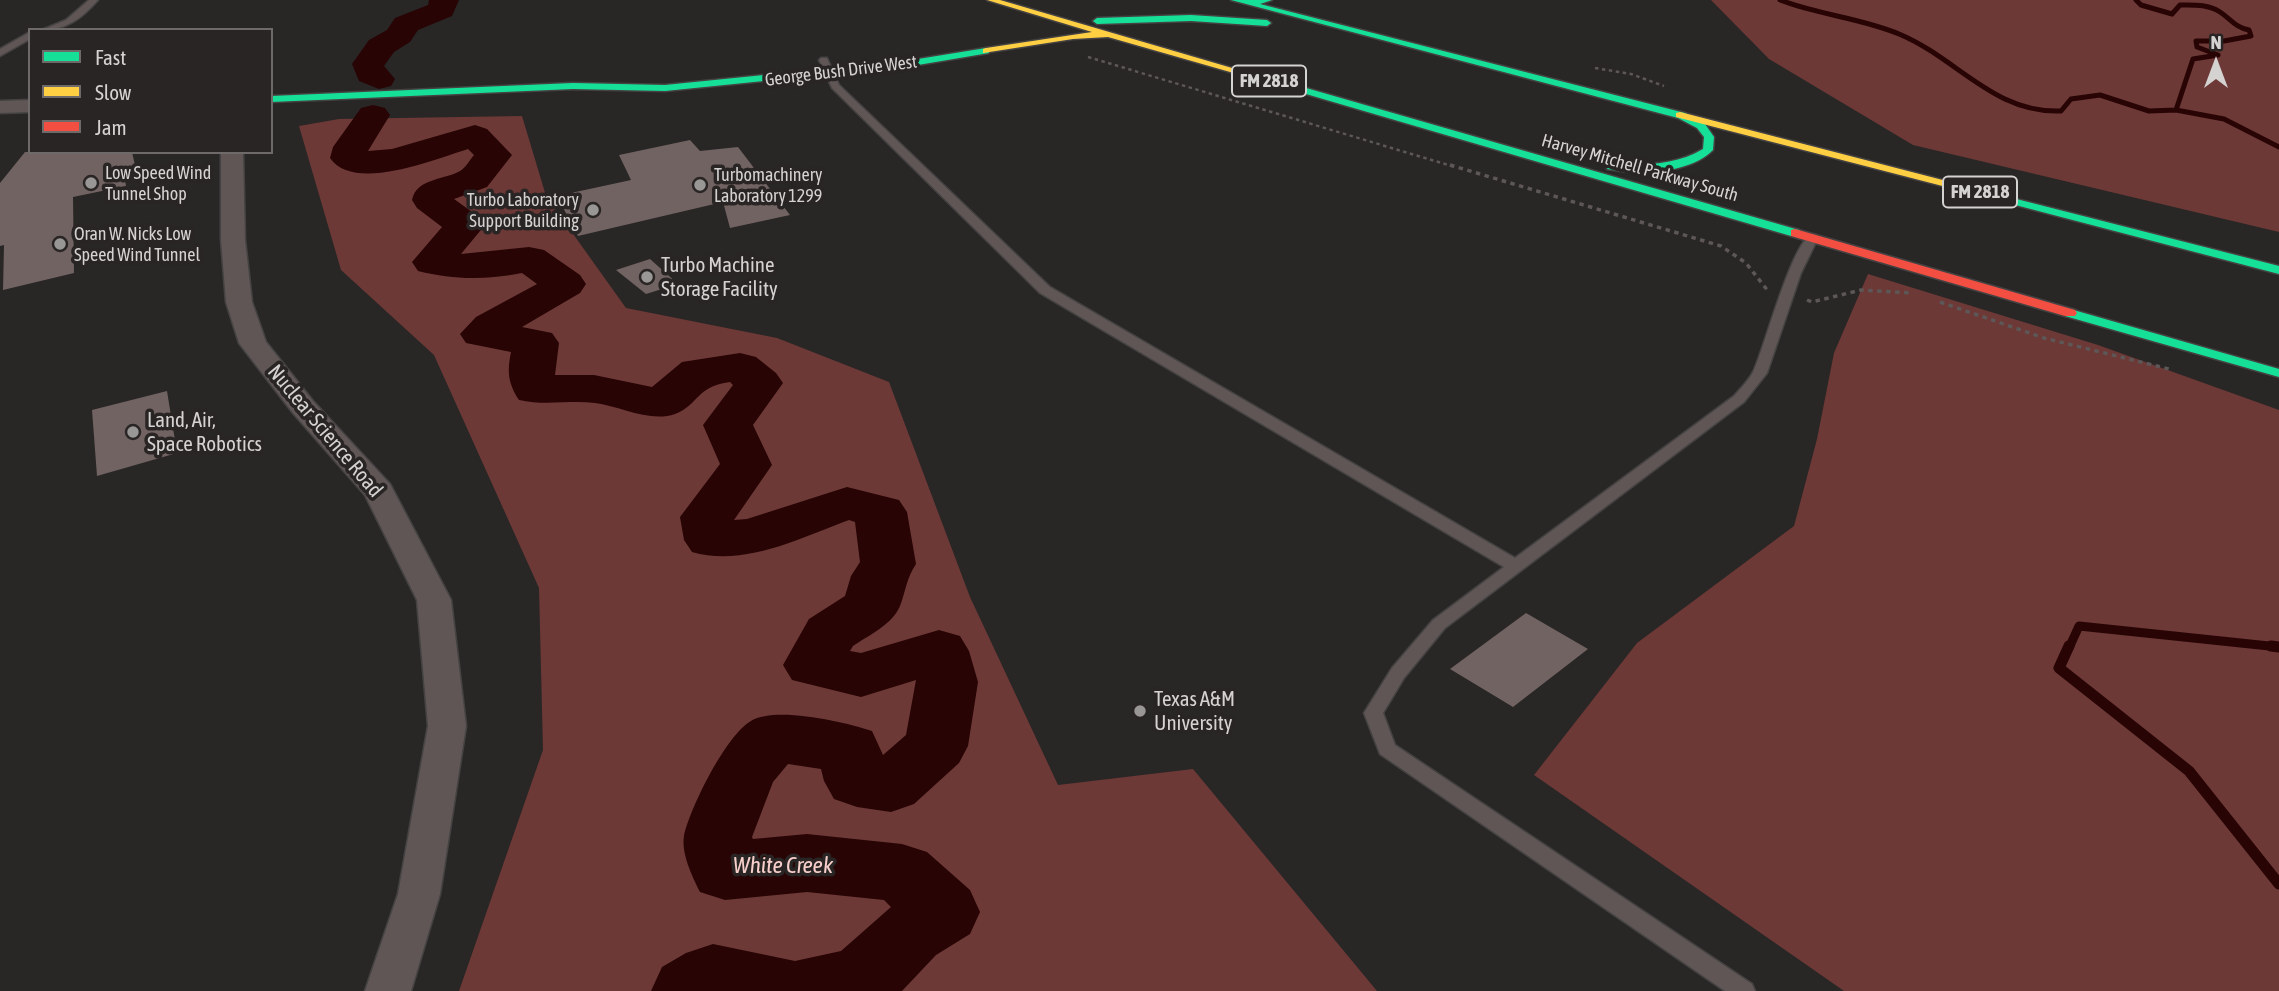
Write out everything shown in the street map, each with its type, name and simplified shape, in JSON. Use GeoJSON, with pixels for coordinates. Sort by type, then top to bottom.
{"type":"FeatureCollection","features":[{"type":"Feature","properties":{"kind":"main road","name":"Harvey Mitchell Parkway South"},"geometry":{"type":"LineString","coordinates":[[989,0],[2279,373]]}},
{"type":"Feature","properties":{"kind":"main road"},"geometry":{"type":"LineString","coordinates":[[989,0],[1003,29]]}},
{"type":"Feature","properties":{"kind":"main road"},"geometry":{"type":"LineString","coordinates":[[1093,5],[1187,8],[1268,0]]}},
{"type":"Feature","properties":{"kind":"main road","name":"FM 2818"},"geometry":{"type":"LineString","coordinates":[[1241,2],[2279,270]]}},
{"type":"Feature","properties":{"kind":"main road"},"geometry":{"type":"LineString","coordinates":[[1314,5],[1318,14],[1328,23]]}},
{"type":"Feature","properties":{"kind":"main road"},"geometry":{"type":"LineString","coordinates":[[1072,23],[1149,18],[1236,19],[1381,37]]}},
{"type":"Feature","properties":{"kind":"main road","name":"George Bush Drive West"},"geometry":{"type":"LineString","coordinates":[[273,99],[573,86],[665,88],[827,66],[1003,29],[1072,23]]}},
{"type":"Feature","properties":{"kind":"main road","name":"George Bush Drive West"},"geometry":{"type":"LineString","coordinates":[[827,66],[912,63],[1046,40],[1108,34]]}},
{"type":"Feature","properties":{"kind":"main road"},"geometry":{"type":"LineString","coordinates":[[1517,152],[1598,166],[1677,166],[1698,159],[1708,150],[1711,142],[1700,126],[1681,115]]}},
{"type":"Feature","properties":{"kind":"street"},"geometry":{"type":"LineString","coordinates":[[0,107],[28,106]]}},
{"type":"Feature","properties":{"kind":"street","name":"Nuclear Science Road"},"geometry":{"type":"LineString","coordinates":[[232,154],[233,240],[239,302],[253,343],[303,407],[379,491],[434,600],[447,726],[419,894],[388,991]]}},
{"type":"Feature","properties":{"kind":"lane"},"geometry":{"type":"LineString","coordinates":[[52,28],[69,22],[93,0]]}},
{"type":"Feature","properties":{"kind":"lane"},"geometry":{"type":"LineString","coordinates":[[0,41],[26,37]]}},
{"type":"Feature","properties":{"kind":"lane"},"geometry":{"type":"LineString","coordinates":[[0,53],[26,37]]}},
{"type":"Feature","properties":{"kind":"lane"},"geometry":{"type":"LineString","coordinates":[[827,66],[835,86],[1045,290],[1516,566]]}},
{"type":"Feature","properties":{"kind":"lane"},"geometry":{"type":"LineString","coordinates":[[1744,991],[1387,749],[1373,712],[1398,673],[1440,624],[1739,399],[1760,373],[1787,295],[1812,238]]}},
{"type":"Feature","properties":{"kind":"path"},"geometry":{"type":"LineString","coordinates":[[1046,40],[1065,51],[1721,246],[1746,263],[1767,290],[1812,302],[1841,291],[1882,287],[1920,295]]}},
{"type":"Feature","properties":{"kind":"path"},"geometry":{"type":"LineString","coordinates":[[1933,299],[2045,338],[2176,371]]}},
{"type":"Feature","properties":{"kind":"shaded area"},"geometry":{"type":"Polygon","coordinates":[[[1711,0],[2279,0],[2279,232],[1913,145],[1769,59],[1711,0]]]}},
{"type":"Feature","properties":{"kind":"shaded area"},"geometry":{"type":"Polygon","coordinates":[[[522,116],[546,196],[626,308],[777,338],[889,382],[970,597],[1058,785],[1193,769],[1377,991],[459,991],[543,750],[539,588],[434,355],[341,270],[299,126],[339,119],[522,116]]]}},
{"type":"Feature","properties":{"kind":"shaded area"},"geometry":{"type":"Polygon","coordinates":[[[1868,274],[2098,345],[2279,410],[2279,991],[1844,991],[1534,775],[1637,643],[1794,526],[1817,439],[1834,353],[1868,274]]]}},
{"type":"Feature","properties":{"kind":"building","name":"Turbomachinery Laboratory 1299"},"geometry":{"type":"Polygon","coordinates":[[[690,140],[700,151],[738,147],[790,215],[730,228],[723,202],[578,236],[557,196],[631,180],[619,155],[690,140]]]}},
{"type":"Feature","properties":{"kind":"building"},"geometry":{"type":"Polygon","coordinates":[[[25,152],[132,154],[138,178],[125,180],[126,186],[73,197],[74,273],[3,290],[4,245],[0,246],[0,183],[25,152]]]}},
{"type":"Feature","properties":{"kind":"building","name":"Turbo Machine Storage Facility"},"geometry":{"type":"Polygon","coordinates":[[[650,259],[678,284],[646,294],[616,270],[650,259]]]}},
{"type":"Feature","properties":{"kind":"building","name":"Land, Air, Space Robotics"},"geometry":{"type":"Polygon","coordinates":[[[167,391],[177,453],[97,476],[92,410],[167,391]]]}},
{"type":"Feature","properties":{"kind":"building"},"geometry":{"type":"Polygon","coordinates":[[[1526,613],[1588,649],[1513,707],[1450,669],[1526,613]]]}},
{"type":"Feature","properties":{"kind":"waterway","name":"White Creek"},"geometry":{"type":"LineString","coordinates":[[379,79],[370,74],[368,64],[378,54],[380,47],[399,36],[406,24],[442,10],[445,0]]}},
{"type":"Feature","properties":{"kind":"waterway"},"geometry":{"type":"LineString","coordinates":[[1780,0],[1899,34],[1920,44],[1996,94],[2037,110],[2061,111],[2071,99],[2100,95],[2149,111],[2176,110]]}},
{"type":"Feature","properties":{"kind":"waterway"},"geometry":{"type":"LineString","coordinates":[[2136,0],[2141,5],[2172,14],[2180,5],[2211,8],[2249,30],[2251,36],[2224,41],[2196,41],[2197,47],[2218,55],[2193,59],[2176,110]]}},
{"type":"Feature","properties":{"kind":"waterway"},"geometry":{"type":"LineString","coordinates":[[2176,110],[2224,119],[2279,147]]}},
{"type":"Feature","properties":{"kind":"waterway","name":"White Creek"},"geometry":{"type":"LineString","coordinates":[[373,115],[351,147],[348,158],[376,163],[410,156],[475,136],[494,155],[474,179],[432,194],[431,200],[465,225],[433,262],[468,267],[529,259],[565,284],[482,334],[536,343],[530,371],[536,390],[594,389],[661,403],[698,372],[740,367],[759,383],[728,425],[746,465],[707,517],[711,540],[753,536],[847,503],[880,512],[888,564],[879,576],[871,606],[830,633],[813,665],[861,675],[939,651],[947,682],[936,746],[891,786],[857,781],[849,748],[773,738],[744,770],[718,837],[725,871],[807,863],[902,873],[944,912],[910,933],[861,982],[807,991]]}},
{"type":"Feature","properties":{"kind":"waterway"},"geometry":{"type":"LineString","coordinates":[[2069,648],[2079,626],[2279,647],[2271,646]]}},
{"type":"Feature","properties":{"kind":"waterway"},"geometry":{"type":"LineString","coordinates":[[2069,646],[2059,668],[2189,771],[2279,884]]}},
{"type":"Feature","properties":{"kind":"waterway","name":"White Creek"},"geometry":{"type":"LineString","coordinates":[[689,991],[713,977],[783,991]]}},
{"type":"Feature","properties":{"kind":"traffic: fast"},"geometry":{"type":"LineString","coordinates":[[1235,0],[1680,115]]}},
{"type":"Feature","properties":{"kind":"traffic: fast"},"geometry":{"type":"LineString","coordinates":[[1247,3],[1268,0]]}},
{"type":"Feature","properties":{"kind":"traffic: fast"},"geometry":{"type":"LineString","coordinates":[[1097,21],[1191,18],[1267,23]]}},
{"type":"Feature","properties":{"kind":"traffic: fast"},"geometry":{"type":"LineString","coordinates":[[273,99],[573,86],[665,88],[912,63],[986,51]]}},
{"type":"Feature","properties":{"kind":"traffic: fast"},"geometry":{"type":"LineString","coordinates":[[1268,80],[1795,233]]}},
{"type":"Feature","properties":{"kind":"traffic: fast"},"geometry":{"type":"LineString","coordinates":[[1611,167],[1649,168],[1674,165],[1708,150],[1709,137],[1701,126],[1681,115]]}},
{"type":"Feature","properties":{"kind":"traffic: fast"},"geometry":{"type":"LineString","coordinates":[[1985,194],[2279,270]]}},
{"type":"Feature","properties":{"kind":"traffic: fast"},"geometry":{"type":"LineString","coordinates":[[2070,313],[2279,373]]}},
{"type":"Feature","properties":{"kind":"traffic: slow"},"geometry":{"type":"LineString","coordinates":[[991,0],[1268,80]]}},
{"type":"Feature","properties":{"kind":"traffic: slow"},"geometry":{"type":"LineString","coordinates":[[986,51],[1073,36],[1108,34]]}},
{"type":"Feature","properties":{"kind":"traffic: slow"},"geometry":{"type":"LineString","coordinates":[[1680,115],[1985,194]]}},
{"type":"Feature","properties":{"kind":"traffic: jam"},"geometry":{"type":"LineString","coordinates":[[1795,233],[2070,313]]}},
{"type":"Feature","properties":{"kind":"place","name":"Low Speed Wind Tunnel Shop"},"geometry":{"type":"Point","coordinates":[91,183]}},
{"type":"Feature","properties":{"kind":"place","name":"Turbomachinery Laboratory 1299"},"geometry":{"type":"Point","coordinates":[700,185]}},
{"type":"Feature","properties":{"kind":"place","name":"Turbo Laboratory Support Building"},"geometry":{"type":"Point","coordinates":[593,210]}},
{"type":"Feature","properties":{"kind":"place","name":"Oran W. Nicks Low Speed Wind Tunnel"},"geometry":{"type":"Point","coordinates":[60,244]}},
{"type":"Feature","properties":{"kind":"place","name":"Turbo Machine Storage Facility"},"geometry":{"type":"Point","coordinates":[647,277]}},
{"type":"Feature","properties":{"kind":"place","name":"Land, Air, Space Robotics"},"geometry":{"type":"Point","coordinates":[133,432]}},
{"type":"Feature","properties":{"kind":"place","name":"Texas A&M University"},"geometry":{"type":"Point","coordinates":[1140,711]}}]}
